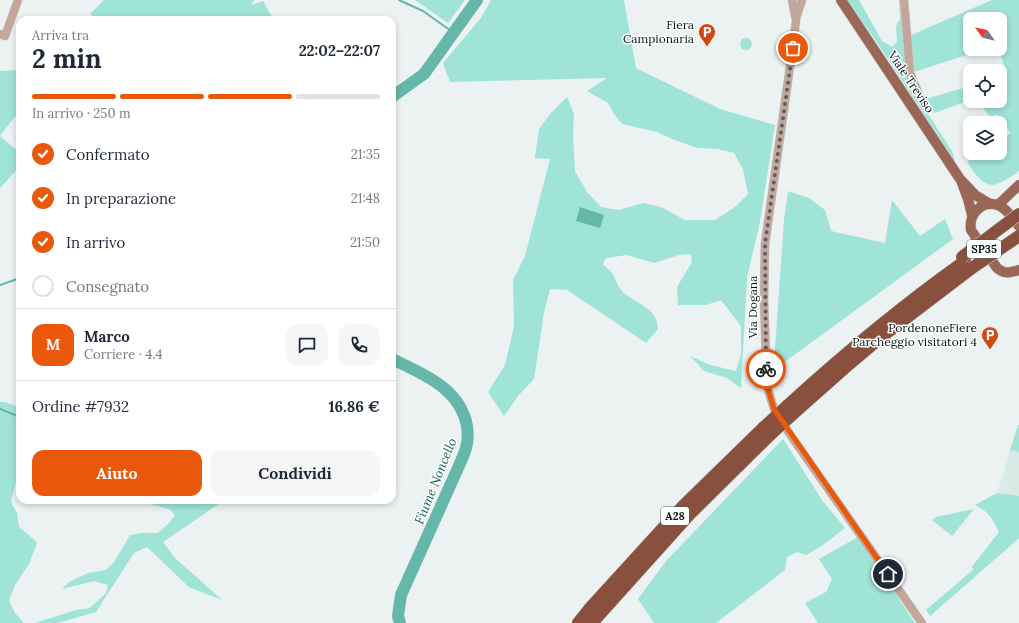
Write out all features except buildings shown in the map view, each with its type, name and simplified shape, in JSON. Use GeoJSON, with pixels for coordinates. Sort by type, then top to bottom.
{"type":"FeatureCollection","features":[{"type":"Feature","properties":{"kind":"highway","name":"A28"},"geometry":{"type":"LineString","coordinates":[[790,410],[929,301],[968,265],[1019,214]]}},
{"type":"Feature","properties":{"kind":"highway","name":"A28"},"geometry":{"type":"LineString","coordinates":[[968,265],[1019,223]]}},
{"type":"Feature","properties":{"kind":"highway","name":"A28"},"geometry":{"type":"LineString","coordinates":[[578,623],[595,610],[690,514],[768,431],[839,359],[932,284],[1019,236]]}},
{"type":"Feature","properties":{"kind":"highway"},"geometry":{"type":"LineString","coordinates":[[968,265],[1019,245]]}},
{"type":"Feature","properties":{"kind":"highway","name":"A28"},"geometry":{"type":"LineString","coordinates":[[592,623],[595,610]]}},
{"type":"Feature","properties":{"kind":"main road","name":"Viale Treviso"},"geometry":{"type":"LineString","coordinates":[[841,0],[960,178],[975,195],[1006,210],[1019,226]]}},
{"type":"Feature","properties":{"kind":"main road","name":"Viale Treviso"},"geometry":{"type":"LineString","coordinates":[[960,178],[972,215],[969,222],[970,230],[996,268],[1001,272],[1016,273]]}},
{"type":"Feature","properties":{"kind":"main road"},"geometry":{"type":"LineString","coordinates":[[972,215],[978,208],[994,204],[1019,185]]}},
{"type":"Feature","properties":{"kind":"street"},"geometry":{"type":"LineString","coordinates":[[0,34],[5,36],[18,0]]}},
{"type":"Feature","properties":{"kind":"street","name":"Via Dogana"},"geometry":{"type":"LineString","coordinates":[[792,0],[796,19]]}},
{"type":"Feature","properties":{"kind":"street","name":"Via Dogana"},"geometry":{"type":"LineString","coordinates":[[802,0],[796,19],[792,61],[765,244],[767,386],[774,409],[789,433],[922,623]]}},
{"type":"Feature","properties":{"kind":"street"},"geometry":{"type":"LineString","coordinates":[[904,0],[910,73],[920,97]]}},
{"type":"Feature","properties":{"kind":"shaded area"},"geometry":{"type":"Polygon","coordinates":[[[104,0],[254,0],[252,5],[263,1],[272,16],[93,16],[90,14],[104,0]]]}},
{"type":"Feature","properties":{"kind":"shaded area"},"geometry":{"type":"Polygon","coordinates":[[[415,0],[465,0],[448,23],[415,0]]]}},
{"type":"Feature","properties":{"kind":"shaded area"},"geometry":{"type":"Polygon","coordinates":[[[491,0],[624,0],[636,68],[720,109],[775,125],[760,222],[747,278],[741,388],[727,378],[704,371],[690,356],[710,365],[736,371],[741,354],[741,326],[721,300],[706,305],[678,305],[677,287],[692,262],[691,254],[679,255],[654,263],[627,255],[606,258],[603,264],[612,273],[618,286],[626,295],[644,306],[654,315],[657,321],[658,329],[646,343],[567,290],[550,289],[544,313],[534,379],[518,396],[504,416],[488,392],[505,365],[514,326],[513,280],[525,256],[550,159],[535,158],[539,129],[551,113],[567,97],[574,114],[573,135],[575,171],[587,192],[601,207],[619,210],[643,203],[661,207],[685,220],[715,220],[735,207],[748,194],[743,169],[734,153],[718,149],[697,148],[657,132],[622,124],[608,103],[587,91],[607,78],[450,82],[443,63],[481,18],[491,0]]]}},
{"type":"Feature","properties":{"kind":"shaded area"},"geometry":{"type":"Polygon","coordinates":[[[847,0],[859,0],[882,41],[892,47],[897,42],[896,26],[900,19],[899,0],[901,0],[912,86],[921,103],[952,151],[956,163],[880,47],[847,0]]]}},
{"type":"Feature","properties":{"kind":"shaded area"},"geometry":{"type":"Polygon","coordinates":[[[992,0],[1019,0],[1019,171],[1002,182],[996,184],[985,183],[979,178],[967,162],[969,160],[1007,160],[1007,136],[1011,133],[1007,128],[1007,116],[998,116],[996,114],[989,116],[983,108],[1007,108],[1007,64],[1004,64],[1001,56],[1007,56],[1007,12],[964,12],[992,0]]]}},
{"type":"Feature","properties":{"kind":"shaded area"},"geometry":{"type":"Polygon","coordinates":[[[963,13],[963,56],[914,72],[911,35],[963,13]]]}},
{"type":"Feature","properties":{"kind":"shaded area"},"geometry":{"type":"Polygon","coordinates":[[[748,38],[751,39],[751,49],[744,50],[741,49],[740,42],[741,39],[748,38]]]}},
{"type":"Feature","properties":{"kind":"shaded area"},"geometry":{"type":"Polygon","coordinates":[[[16,70],[16,115],[0,136],[0,71],[16,70]]]}},
{"type":"Feature","properties":{"kind":"shaded area"},"geometry":{"type":"Polygon","coordinates":[[[963,88],[963,103],[935,113],[925,99],[963,88]]]}},
{"type":"Feature","properties":{"kind":"shaded area"},"geometry":{"type":"Polygon","coordinates":[[[0,136],[16,150],[16,170],[0,188],[0,136]]]}},
{"type":"Feature","properties":{"kind":"shaded area"},"geometry":{"type":"Polygon","coordinates":[[[788,191],[809,198],[825,210],[831,231],[885,243],[892,200],[920,236],[945,219],[953,239],[775,369],[775,349],[784,220],[788,191]]]}},
{"type":"Feature","properties":{"kind":"shaded area"},"geometry":{"type":"Polygon","coordinates":[[[580,207],[604,215],[600,228],[576,221],[580,207]]]}},
{"type":"Feature","properties":{"kind":"shaded area"},"geometry":{"type":"Polygon","coordinates":[[[0,402],[5,402],[16,406],[16,481],[11,502],[17,513],[19,527],[37,543],[29,564],[15,585],[9,601],[15,613],[24,623],[0,623],[0,402]]]}},
{"type":"Feature","properties":{"kind":"shaded area"},"geometry":{"type":"Polygon","coordinates":[[[1019,425],[1019,452],[1010,450],[1019,425]]]}},
{"type":"Feature","properties":{"kind":"shaded area"},"geometry":{"type":"Polygon","coordinates":[[[783,439],[822,500],[845,528],[823,545],[806,555],[797,552],[787,557],[785,570],[716,623],[654,623],[638,599],[666,561],[783,439]]]}},
{"type":"Feature","properties":{"kind":"shaded area"},"geometry":{"type":"Polygon","coordinates":[[[1010,450],[1019,452],[1019,496],[997,493],[1010,450]]]}},
{"type":"Feature","properties":{"kind":"shaded area"},"geometry":{"type":"Polygon","coordinates":[[[997,493],[1019,496],[1019,538],[930,616],[926,610],[974,569],[971,568],[999,532],[990,516],[984,510],[975,505],[997,493]]]}},
{"type":"Feature","properties":{"kind":"shaded area"},"geometry":{"type":"Polygon","coordinates":[[[150,504],[219,504],[163,542],[175,558],[222,600],[189,587],[147,547],[134,553],[96,612],[57,623],[35,623],[76,610],[90,608],[106,593],[108,585],[94,581],[62,589],[69,582],[88,573],[106,570],[114,562],[130,535],[158,533],[175,515],[169,509],[150,504]]]}},
{"type":"Feature","properties":{"kind":"shaded area"},"geometry":{"type":"Polygon","coordinates":[[[974,509],[952,536],[932,520],[936,517],[974,509]]]}},
{"type":"Feature","properties":{"kind":"shaded area"},"geometry":{"type":"Polygon","coordinates":[[[858,537],[915,623],[818,623],[805,603],[826,592],[832,579],[819,559],[858,537]]]}},
{"type":"Feature","properties":{"kind":"waterway"},"geometry":{"type":"LineString","coordinates":[[399,0],[423,11],[454,33]]}},
{"type":"Feature","properties":{"kind":"waterway","name":"Fiume Noncello"},"geometry":{"type":"LineString","coordinates":[[396,94],[424,74],[477,0]]}},
{"type":"Feature","properties":{"kind":"waterway"},"geometry":{"type":"LineString","coordinates":[[0,285],[16,279]]}},
{"type":"Feature","properties":{"kind":"waterway","name":"Fiume Noncello"},"geometry":{"type":"LineString","coordinates":[[396,361],[428,377],[448,392],[457,402],[463,413],[468,434],[465,451],[401,595],[398,616],[400,623]]}},
{"type":"Feature","properties":{"kind":"waterway"},"geometry":{"type":"LineString","coordinates":[[0,409],[16,415]]}},
{"type":"Feature","properties":{"kind":"way so far"},"geometry":{"type":"LineString","coordinates":[[766,369],[764,300],[765,244],[793,48]]}},
{"type":"Feature","properties":{"kind":"place","name":"Fiera Campionaria"},"geometry":{"type":"Point","coordinates":[707,47]}},
{"type":"Feature","properties":{"kind":"place","name":"PordenoneFiere Parcheggio visitatori 4"},"geometry":{"type":"Point","coordinates":[990,350]}},
{"type":"Feature","properties":{"kind":"route"},"geometry":{"type":"LineString","coordinates":[[766,369],[767,386],[770,400],[774,409],[789,433],[888,574]]}}]}
